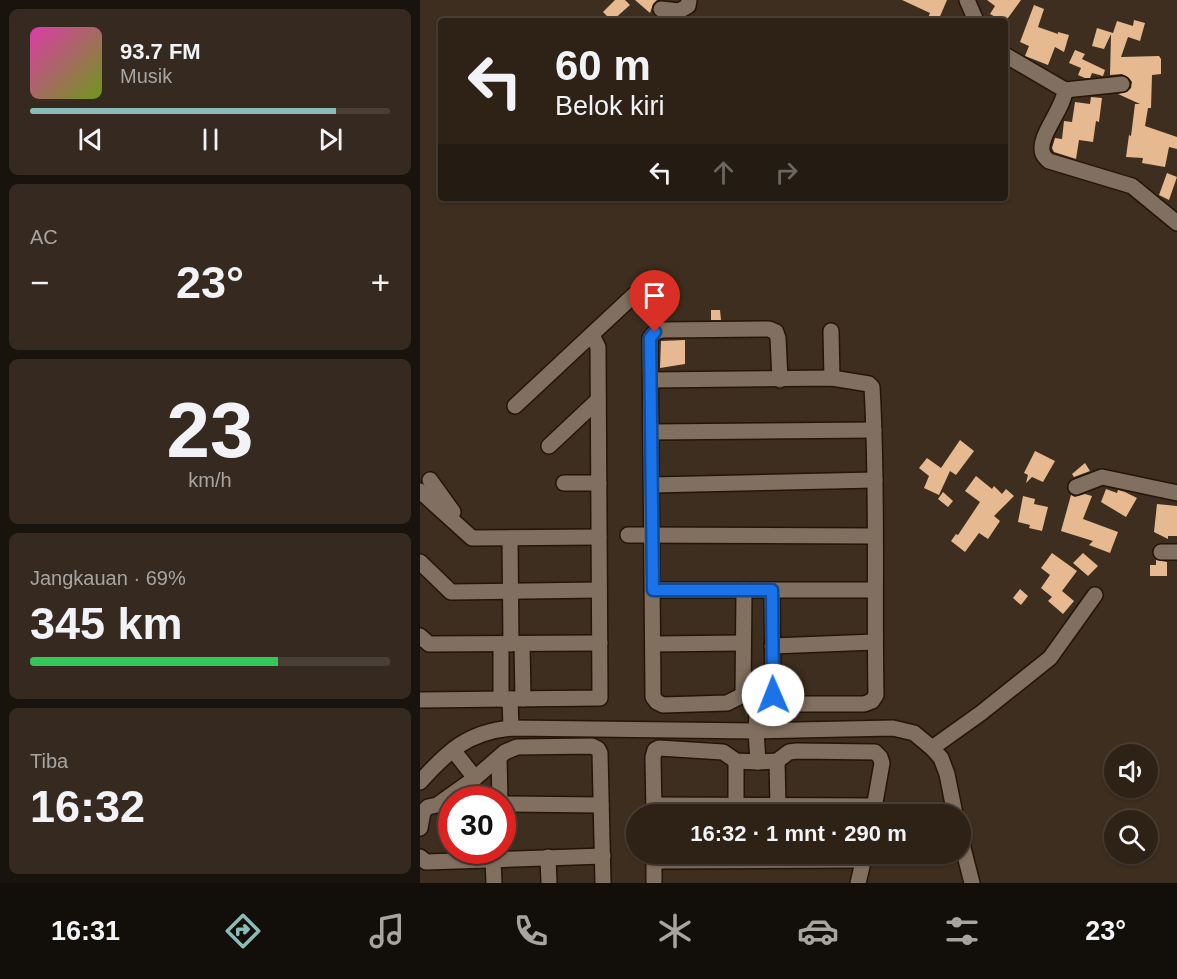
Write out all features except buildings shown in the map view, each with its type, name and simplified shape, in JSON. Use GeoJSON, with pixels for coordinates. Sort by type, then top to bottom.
{"type":"FeatureCollection","features":[{"type":"Feature","properties":{"kind":"street"},"geometry":{"type":"LineString","coordinates":[[661,9],[679,10],[688,6],[689,0]]}},
{"type":"Feature","properties":{"kind":"street"},"geometry":{"type":"LineString","coordinates":[[967,0],[975,18]]}},
{"type":"Feature","properties":{"kind":"street"},"geometry":{"type":"LineString","coordinates":[[1008,57],[1065,90],[1122,84]]}},
{"type":"Feature","properties":{"kind":"street"},"geometry":{"type":"LineString","coordinates":[[1065,90],[1042,142],[1042,154],[1049,161],[1132,186],[1177,223]]}},
{"type":"Feature","properties":{"kind":"street"},"geometry":{"type":"LineString","coordinates":[[515,406],[634,296]]}},
{"type":"Feature","properties":{"kind":"street"},"geometry":{"type":"LineString","coordinates":[[651,380],[780,380],[832,378],[869,384],[872,387],[876,695],[872,701],[864,704],[791,704],[758,695],[728,703],[663,705],[653,697],[650,338],[655,332],[662,330],[769,330],[776,332],[780,380]]}},
{"type":"Feature","properties":{"kind":"street"},"geometry":{"type":"LineString","coordinates":[[831,332],[832,378]]}},
{"type":"Feature","properties":{"kind":"street"},"geometry":{"type":"LineString","coordinates":[[420,700],[600,698],[598,347],[592,334]]}},
{"type":"Feature","properties":{"kind":"street"},"geometry":{"type":"LineString","coordinates":[[549,446],[598,400]]}},
{"type":"Feature","properties":{"kind":"street"},"geometry":{"type":"LineString","coordinates":[[652,432],[874,430]]}},
{"type":"Feature","properties":{"kind":"street"},"geometry":{"type":"LineString","coordinates":[[1076,487],[1102,477],[1177,493]]}},
{"type":"Feature","properties":{"kind":"street"},"geometry":{"type":"LineString","coordinates":[[652,485],[875,480]]}},
{"type":"Feature","properties":{"kind":"street"},"geometry":{"type":"LineString","coordinates":[[427,483],[472,538],[599,537]]}},
{"type":"Feature","properties":{"kind":"street"},"geometry":{"type":"LineString","coordinates":[[564,483],[599,483]]}},
{"type":"Feature","properties":{"kind":"street"},"geometry":{"type":"LineString","coordinates":[[628,535],[875,536]]}},
{"type":"Feature","properties":{"kind":"street"},"geometry":{"type":"LineString","coordinates":[[510,538],[510,728]]}},
{"type":"Feature","properties":{"kind":"street"},"geometry":{"type":"LineString","coordinates":[[1161,552],[1177,552]]}},
{"type":"Feature","properties":{"kind":"street"},"geometry":{"type":"LineString","coordinates":[[420,562],[451,592],[599,590]]}},
{"type":"Feature","properties":{"kind":"street"},"geometry":{"type":"LineString","coordinates":[[653,590],[874,590]]}},
{"type":"Feature","properties":{"kind":"street"},"geometry":{"type":"LineString","coordinates":[[744,590],[743,643],[758,695]]}},
{"type":"Feature","properties":{"kind":"street"},"geometry":{"type":"LineString","coordinates":[[758,762],[756,731],[758,695],[772,646],[772,590]]}},
{"type":"Feature","properties":{"kind":"street"},"geometry":{"type":"LineString","coordinates":[[933,748],[1050,658],[1095,595]]}},
{"type":"Feature","properties":{"kind":"street"},"geometry":{"type":"LineString","coordinates":[[420,636],[429,644],[600,643]]}},
{"type":"Feature","properties":{"kind":"street"},"geometry":{"type":"LineString","coordinates":[[772,646],[875,642]]}},
{"type":"Feature","properties":{"kind":"street"},"geometry":{"type":"LineString","coordinates":[[653,644],[743,643]]}},
{"type":"Feature","properties":{"kind":"street"},"geometry":{"type":"LineString","coordinates":[[511,644],[511,699]]}},
{"type":"Feature","properties":{"kind":"street"},"geometry":{"type":"LineString","coordinates":[[420,782],[470,737],[510,728],[756,731],[893,728],[914,733],[933,748],[941,758],[954,804]]}},
{"type":"Feature","properties":{"kind":"street"},"geometry":{"type":"LineString","coordinates":[[466,786],[505,752],[518,747],[592,746],[598,749],[600,753],[603,883]]}},
{"type":"Feature","properties":{"kind":"street"},"geometry":{"type":"LineString","coordinates":[[654,804],[653,757],[655,750],[659,748],[723,752],[736,761],[758,762],[777,761],[789,752],[796,751],[875,752],[880,756],[882,763],[875,804]]}},
{"type":"Feature","properties":{"kind":"street"},"geometry":{"type":"LineString","coordinates":[[453,750],[475,778]]}},
{"type":"Feature","properties":{"kind":"street"},"geometry":{"type":"LineString","coordinates":[[499,758],[500,786]]}},
{"type":"Feature","properties":{"kind":"street"},"geometry":{"type":"LineString","coordinates":[[736,761],[736,804]]}},
{"type":"Feature","properties":{"kind":"street"},"geometry":{"type":"LineString","coordinates":[[777,761],[778,804]]}},
{"type":"Feature","properties":{"kind":"street"},"geometry":{"type":"LineString","coordinates":[[516,804],[601,805]]}},
{"type":"Feature","properties":{"kind":"street"},"geometry":{"type":"LineString","coordinates":[[420,828],[423,812],[428,807],[438,806]]}},
{"type":"Feature","properties":{"kind":"street"},"geometry":{"type":"LineString","coordinates":[[516,858],[603,856]]}},
{"type":"Feature","properties":{"kind":"street"},"geometry":{"type":"LineString","coordinates":[[420,857],[426,862],[438,861]]}},
{"type":"Feature","properties":{"kind":"street"},"geometry":{"type":"LineString","coordinates":[[548,857],[549,883]]}},
{"type":"Feature","properties":{"kind":"street"},"geometry":{"type":"LineString","coordinates":[[493,864],[494,883]]}},
{"type":"Feature","properties":{"kind":"street"},"geometry":{"type":"LineString","coordinates":[[654,864],[654,883]]}},
{"type":"Feature","properties":{"kind":"street"},"geometry":{"type":"LineString","coordinates":[[858,883],[862,864]]}},
{"type":"Feature","properties":{"kind":"street"},"geometry":{"type":"LineString","coordinates":[[967,864],[972,883]]}},
{"type":"Feature","properties":{"kind":"route"},"geometry":{"type":"LineString","coordinates":[[655,332],[650,338],[653,590],[772,590],[773,695]]}}]}
